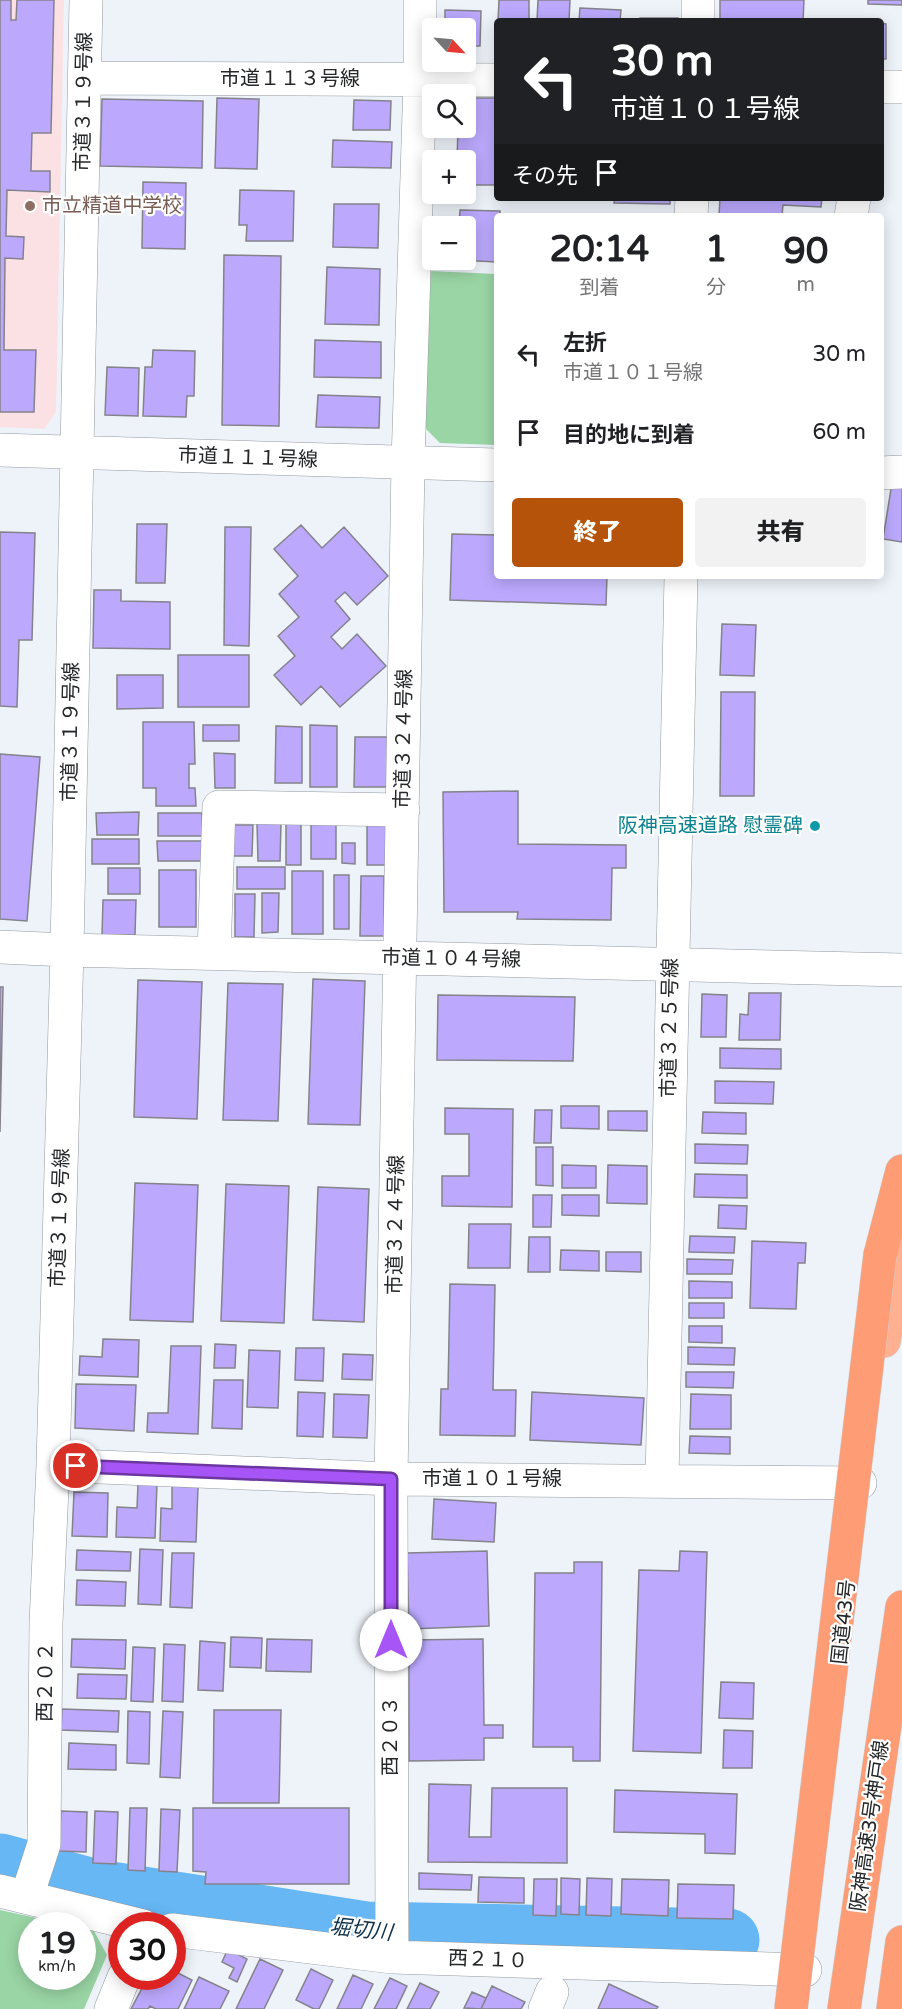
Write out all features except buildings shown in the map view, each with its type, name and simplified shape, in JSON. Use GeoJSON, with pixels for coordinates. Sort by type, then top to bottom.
{"type":"FeatureCollection","features":[{"type":"Feature","properties":{"kind":"highway"},"geometry":{"type":"LineString","coordinates":[[791,2009],[902,1171]]}},
{"type":"Feature","properties":{"kind":"highway","name":"国道43号"},"geometry":{"type":"LineString","coordinates":[[802,2009],[860,1483],[891,1246]]}},
{"type":"Feature","properties":{"kind":"highway","name":"阪神高速3号神戸線"},"geometry":{"type":"LineString","coordinates":[[844,2009],[902,1607]]}},
{"type":"Feature","properties":{"kind":"highway"},"geometry":{"type":"LineString","coordinates":[[893,2009],[902,1942]]}},
{"type":"Feature","properties":{"kind":"street","name":"市道３１９号線"},"geometry":{"type":"LineString","coordinates":[[53,1465],[67,950],[86,0]]}},
{"type":"Feature","properties":{"kind":"street","name":"市道３２４号線"},"geometry":{"type":"LineString","coordinates":[[391,1479],[408,463],[420,80],[420,0]]}},
{"type":"Feature","properties":{"kind":"street"},"geometry":{"type":"LineString","coordinates":[[698,0],[698,18]]}},
{"type":"Feature","properties":{"kind":"street","name":"市道１１３号線"},"geometry":{"type":"LineString","coordinates":[[84,78],[494,80]]}},
{"type":"Feature","properties":{"kind":"street"},"geometry":{"type":"LineString","coordinates":[[884,87],[902,87]]}},
{"type":"Feature","properties":{"kind":"street","name":"市道１１１号線"},"geometry":{"type":"LineString","coordinates":[[0,450],[494,465]]}},
{"type":"Feature","properties":{"kind":"street"},"geometry":{"type":"LineString","coordinates":[[884,473],[902,472]]}},
{"type":"Feature","properties":{"kind":"street","name":"市道３２５号線"},"geometry":{"type":"LineString","coordinates":[[662,1480],[671,963],[681,579]]}},
{"type":"Feature","properties":{"kind":"street"},"geometry":{"type":"LineString","coordinates":[[214,954],[219,807],[402,810]]}},
{"type":"Feature","properties":{"kind":"street","name":"市道１０４号線"},"geometry":{"type":"LineString","coordinates":[[0,947],[902,970]]}},
{"type":"Feature","properties":{"kind":"street","name":"市道１０１号線"},"geometry":{"type":"LineString","coordinates":[[53,1465],[391,1479],[860,1483]]}},
{"type":"Feature","properties":{"kind":"street","name":"西２０２"},"geometry":{"type":"LineString","coordinates":[[13,1894],[44,1844],[46,1623],[53,1465]]}},
{"type":"Feature","properties":{"kind":"street","name":"西２０３"},"geometry":{"type":"LineString","coordinates":[[391,1479],[392,1955]]}},
{"type":"Feature","properties":{"kind":"street"},"geometry":{"type":"LineString","coordinates":[[13,1894],[108,1917]]}},
{"type":"Feature","properties":{"kind":"street","name":"西２１０"},"geometry":{"type":"LineString","coordinates":[[186,1932],[392,1955],[805,1970]]}},
{"type":"Feature","properties":{"kind":"street"},"geometry":{"type":"LineString","coordinates":[[111,2009],[119,1990]]}},
{"type":"Feature","properties":{"kind":"shaded area","name":"市立精道中学校"},"geometry":{"type":"Polygon","coordinates":[[[0,0],[64,0],[56,412],[44,429],[0,427],[0,0]]]}},
{"type":"Feature","properties":{"kind":"green space"},"geometry":{"type":"Polygon","coordinates":[[[430,271],[494,274],[494,445],[440,443],[423,426],[430,271]]]}},
{"type":"Feature","properties":{"kind":"green space"},"geometry":{"type":"Polygon","coordinates":[[[0,1910],[18,1914],[18,1990],[92,1990],[84,2009],[0,2009],[0,1910]]]}},
{"type":"Feature","properties":{"kind":"green space"},"geometry":{"type":"Polygon","coordinates":[[[96,1935],[107,1955],[96,1981],[96,1935]]]}},
{"type":"Feature","properties":{"kind":"waterway","name":"堀切川"},"geometry":{"type":"LineString","coordinates":[[0,1865],[92,1890],[367,1933],[728,1940]]}},
{"type":"Feature","properties":{"kind":"place","name":"市立精道中学校"},"geometry":{"type":"Point","coordinates":[30,206]}},
{"type":"Feature","properties":{"kind":"place","name":"阪神高速道路 慰霊碑"},"geometry":{"type":"Point","coordinates":[815,826]}},
{"type":"Feature","properties":{"kind":"route"},"geometry":{"type":"LineString","coordinates":[[76,1466],[391,1479],[391,1640]]}}]}
